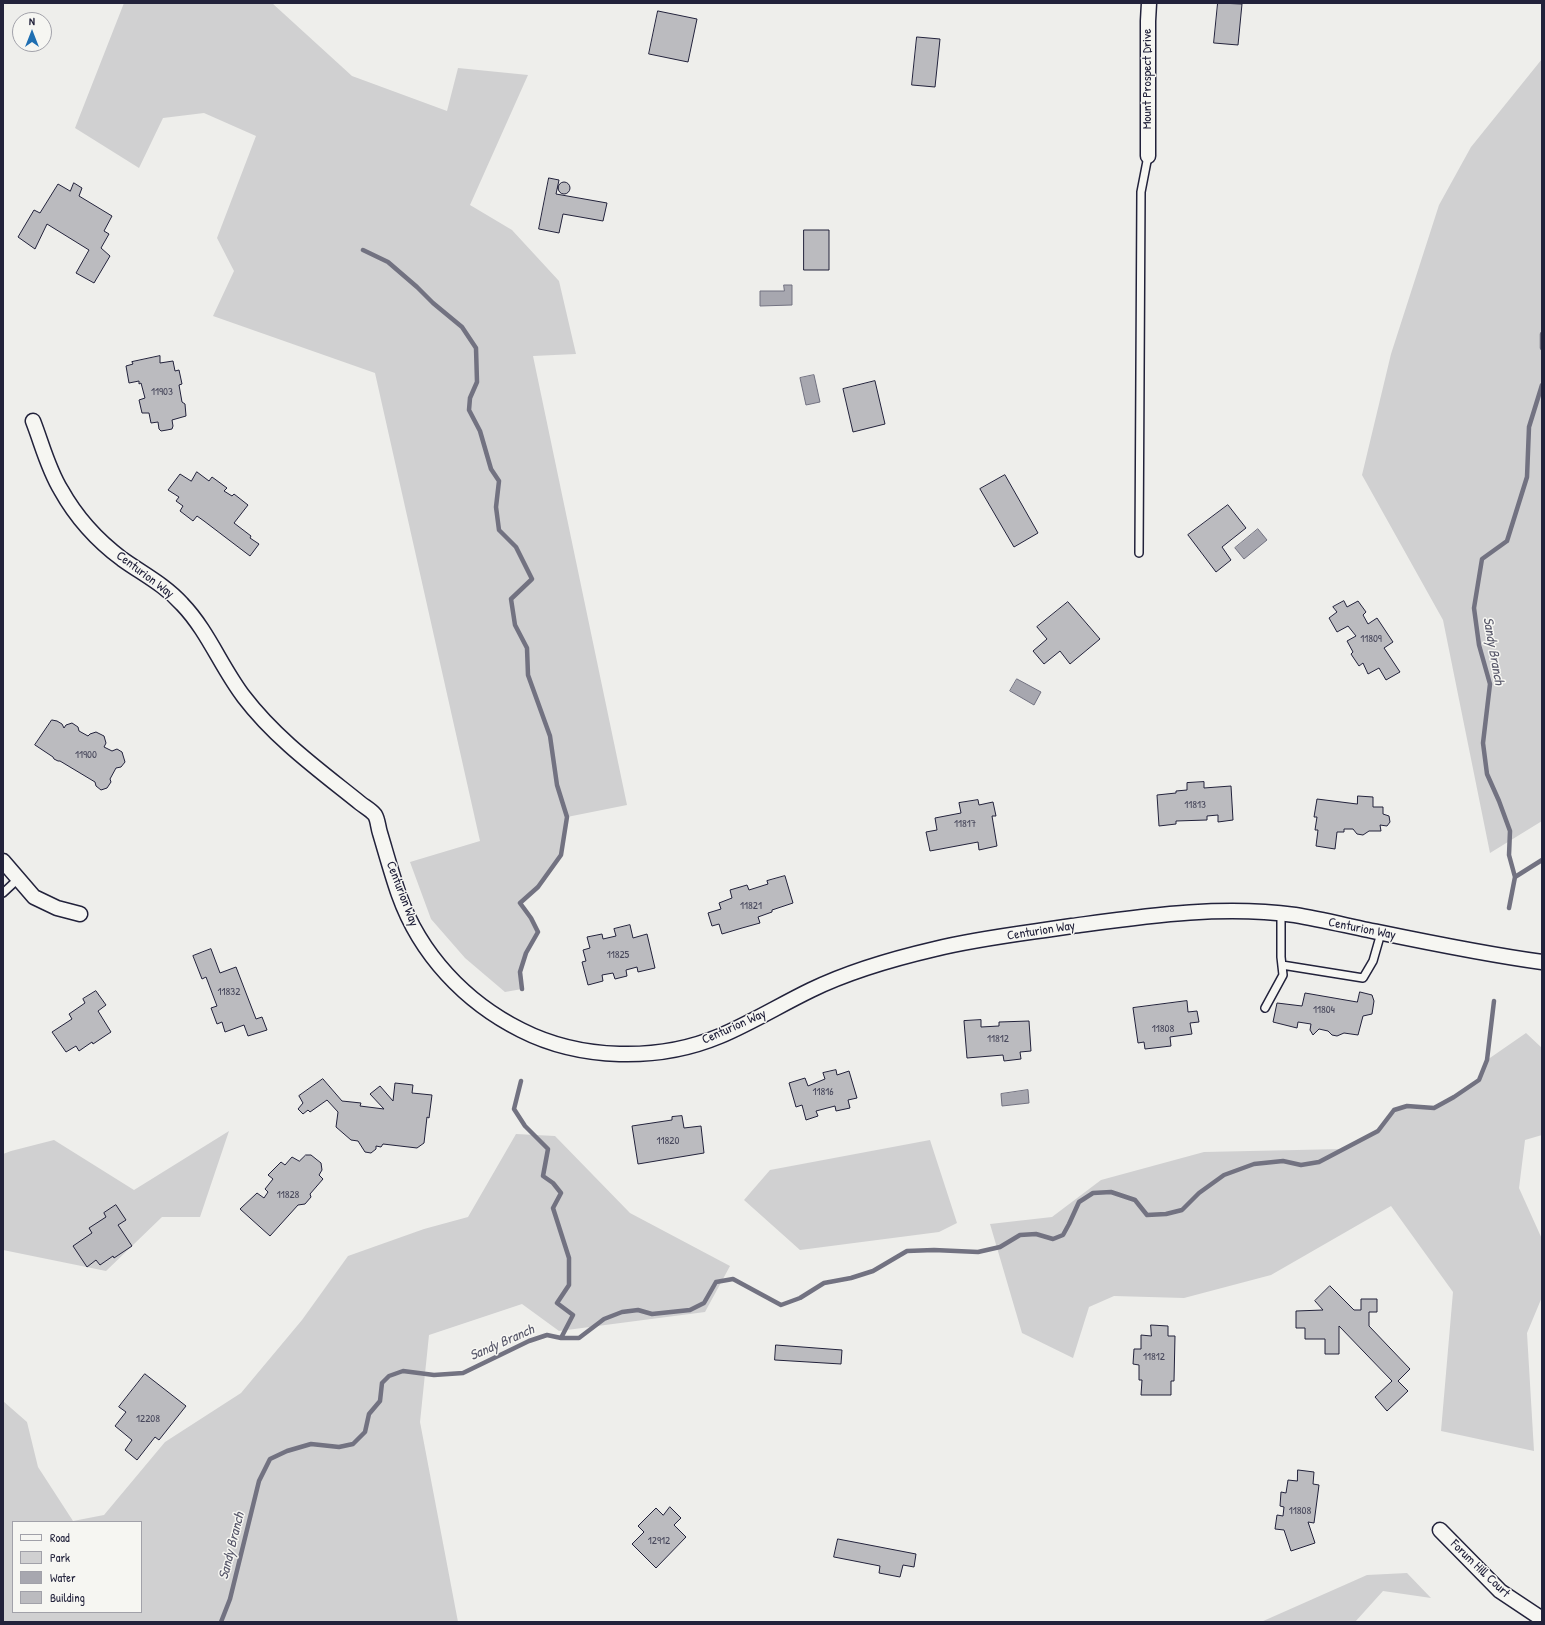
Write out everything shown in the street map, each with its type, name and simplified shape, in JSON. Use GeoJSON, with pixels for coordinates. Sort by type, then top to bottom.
{"type":"FeatureCollection","features":[{"type":"Feature","properties":{"kind":"street","name":"Mount Prospect Drive"},"geometry":{"type":"LineString","coordinates":[[1148,156],[1149,3]]}},
{"type":"Feature","properties":{"kind":"street","name":"Centurion Way"},"geometry":{"type":"LineString","coordinates":[[34,421],[49,465],[60,490],[77,515],[98,538],[120,558],[166,588],[182,604],[200,625],[243,695],[265,722],[292,749],[375,815],[400,898],[424,948],[438,965],[464,991],[491,1014],[523,1031],[552,1043],[606,1053],[634,1054],[663,1052],[689,1047],[718,1037],[812,989],[886,961],[939,948],[1044,930],[1166,913],[1244,910],[1299,916],[1502,957],[1542,962]]}},
{"type":"Feature","properties":{"kind":"street"},"geometry":{"type":"LineString","coordinates":[[3,861],[34,897],[57,908],[80,914]]}},
{"type":"Feature","properties":{"kind":"street","name":"Forum Hill Court"},"geometry":{"type":"LineString","coordinates":[[1440,1530],[1500,1591],[1542,1619]]}},
{"type":"Feature","properties":{"kind":"lane"},"geometry":{"type":"LineString","coordinates":[[1139,552],[1140,192],[1148,156]]}},
{"type":"Feature","properties":{"kind":"lane"},"geometry":{"type":"LineString","coordinates":[[3,893],[18,879]]}},
{"type":"Feature","properties":{"kind":"lane"},"geometry":{"type":"LineString","coordinates":[[1266,1008],[1284,975],[1282,965],[1281,914]]}},
{"type":"Feature","properties":{"kind":"lane"},"geometry":{"type":"LineString","coordinates":[[1282,965],[1363,978],[1373,961],[1381,932]]}},
{"type":"Feature","properties":{"kind":"green space"},"geometry":{"type":"Polygon","coordinates":[[[124,3],[272,3],[352,76],[447,111],[458,68],[528,75],[470,205],[512,230],[559,281],[576,354],[533,356],[627,805],[567,817],[561,855],[538,887],[520,903],[531,918],[538,932],[526,953],[520,972],[522,989],[505,992],[465,958],[431,919],[410,862],[480,841],[375,373],[213,316],[234,271],[217,238],[256,136],[204,113],[163,118],[139,168],[75,128],[124,3]]]}},
{"type":"Feature","properties":{"kind":"green space"},"geometry":{"type":"Polygon","coordinates":[[[1542,59],[1542,821],[1490,853],[1443,620],[1362,475],[1391,354],[1439,205],[1471,147],[1542,59]]]}},
{"type":"Feature","properties":{"kind":"green space"},"geometry":{"type":"Polygon","coordinates":[[[1526,1033],[1542,1048],[1542,1135],[1525,1140],[1519,1188],[1542,1239],[1542,1297],[1527,1333],[1534,1451],[1441,1431],[1453,1292],[1391,1206],[1271,1275],[1184,1298],[1114,1296],[1089,1307],[1073,1358],[1022,1333],[990,1224],[1052,1217],[1101,1180],[1204,1152],[1343,1149],[1378,1131],[1394,1110],[1407,1106],[1434,1108],[1454,1097],[1479,1080],[1487,1060],[1526,1033]]]}},
{"type":"Feature","properties":{"kind":"green space"},"geometry":{"type":"Polygon","coordinates":[[[229,1131],[200,1217],[162,1217],[106,1271],[3,1250],[3,1154],[54,1140],[134,1190],[229,1131]]]}},
{"type":"Feature","properties":{"kind":"green space"},"geometry":{"type":"Polygon","coordinates":[[[516,1134],[555,1136],[630,1213],[730,1266],[705,1312],[559,1331],[522,1304],[429,1335],[420,1422],[458,1622],[3,1622],[3,1401],[27,1422],[38,1467],[73,1521],[104,1515],[165,1442],[241,1393],[302,1320],[348,1256],[424,1229],[468,1217],[516,1134]]]}},
{"type":"Feature","properties":{"kind":"green space"},"geometry":{"type":"Polygon","coordinates":[[[930,1140],[957,1223],[939,1232],[800,1250],[744,1200],[770,1170],[930,1140]]]}},
{"type":"Feature","properties":{"kind":"green space"},"geometry":{"type":"Polygon","coordinates":[[[1407,1573],[1431,1598],[1383,1591],[1355,1622],[1261,1622],[1367,1575],[1407,1573]]]}},
{"type":"Feature","properties":{"kind":"water"},"geometry":{"type":"Polygon","coordinates":[[[784,285],[792,285],[792,305],[760,306],[760,291],[784,291],[784,285]]]}},
{"type":"Feature","properties":{"kind":"water"},"geometry":{"type":"Polygon","coordinates":[[[814,375],[820,402],[806,405],[800,378],[814,375]]]}},
{"type":"Feature","properties":{"kind":"water"},"geometry":{"type":"Polygon","coordinates":[[[1258,529],[1267,540],[1244,559],[1235,548],[1258,529]]]}},
{"type":"Feature","properties":{"kind":"water"},"geometry":{"type":"Polygon","coordinates":[[[1017,679],[1041,692],[1034,705],[1010,691],[1017,679]]]}},
{"type":"Feature","properties":{"kind":"water"},"geometry":{"type":"Polygon","coordinates":[[[1028,1090],[1029,1103],[1002,1106],[1001,1094],[1028,1090]]]}},
{"type":"Feature","properties":{"kind":"building"},"geometry":{"type":"Polygon","coordinates":[[[1218,3],[1242,4],[1238,45],[1214,43],[1218,3]]]}},
{"type":"Feature","properties":{"kind":"building"},"geometry":{"type":"Polygon","coordinates":[[[658,11],[697,19],[688,62],[649,54],[658,11]]]}},
{"type":"Feature","properties":{"kind":"building"},"geometry":{"type":"Polygon","coordinates":[[[917,37],[940,39],[935,87],[912,85],[917,37]]]}},
{"type":"Feature","properties":{"kind":"building"},"geometry":{"type":"Polygon","coordinates":[[[549,178],[559,180],[556,194],[607,203],[603,221],[563,214],[559,233],[539,229],[549,178]]]}},
{"type":"Feature","properties":{"kind":"building"},"geometry":{"type":"Polygon","coordinates":[[[566,182],[569,183],[569,193],[562,194],[559,193],[558,186],[559,183],[566,182]]]}},
{"type":"Feature","properties":{"kind":"building"},"geometry":{"type":"Polygon","coordinates":[[[74,183],[82,188],[79,196],[112,216],[104,231],[109,234],[101,248],[110,256],[94,283],[76,273],[89,250],[47,224],[35,249],[18,237],[34,210],[40,213],[58,184],[70,191],[74,183]]]}},
{"type":"Feature","properties":{"kind":"building"},"geometry":{"type":"Polygon","coordinates":[[[804,230],[829,230],[829,270],[804,270],[804,230]]]}},
{"type":"Feature","properties":{"kind":"building"},"geometry":{"type":"Polygon","coordinates":[[[160,356],[160,363],[173,361],[175,371],[179,370],[182,384],[179,385],[182,402],[185,404],[186,416],[172,420],[172,429],[161,431],[159,429],[158,422],[151,423],[149,413],[142,413],[139,400],[145,398],[141,383],[139,384],[139,381],[129,383],[126,366],[133,364],[132,362],[160,356]]]}},
{"type":"Feature","properties":{"kind":"building"},"geometry":{"type":"Polygon","coordinates":[[[875,381],[885,424],[853,432],[843,389],[875,381]]]}},
{"type":"Feature","properties":{"kind":"building"},"geometry":{"type":"Polygon","coordinates":[[[197,472],[209,481],[212,477],[227,488],[224,491],[232,496],[234,494],[248,505],[234,523],[259,544],[250,556],[197,516],[193,521],[180,511],[183,506],[176,501],[179,497],[168,490],[180,474],[191,481],[197,472]]]}},
{"type":"Feature","properties":{"kind":"building"},"geometry":{"type":"Polygon","coordinates":[[[1005,475],[1038,533],[1014,547],[980,489],[1005,475]]]}},
{"type":"Feature","properties":{"kind":"building"},"geometry":{"type":"Polygon","coordinates":[[[1228,505],[1246,528],[1222,547],[1231,560],[1216,572],[1188,535],[1228,505]]]}},
{"type":"Feature","properties":{"kind":"building"},"geometry":{"type":"Polygon","coordinates":[[[1344,601],[1347,607],[1358,601],[1366,612],[1363,615],[1368,624],[1377,618],[1393,642],[1384,648],[1400,672],[1386,680],[1379,668],[1368,674],[1363,663],[1359,666],[1351,654],[1353,652],[1347,641],[1356,636],[1348,626],[1337,632],[1329,618],[1337,612],[1333,607],[1344,601]]]}},
{"type":"Feature","properties":{"kind":"building"},"geometry":{"type":"Polygon","coordinates":[[[1068,602],[1100,639],[1070,664],[1060,651],[1044,664],[1033,651],[1047,639],[1037,627],[1068,602]]]}},
{"type":"Feature","properties":{"kind":"building"},"geometry":{"type":"Polygon","coordinates":[[[52,720],[62,724],[64,728],[66,725],[72,723],[78,727],[79,731],[88,736],[96,732],[104,736],[106,743],[104,747],[112,751],[117,749],[122,752],[125,762],[121,767],[116,768],[107,788],[101,790],[96,786],[95,782],[54,759],[35,745],[52,720]]]}},
{"type":"Feature","properties":{"kind":"building"},"geometry":{"type":"Polygon","coordinates":[[[1204,782],[1204,788],[1231,786],[1233,820],[1218,822],[1218,815],[1207,816],[1207,820],[1176,821],[1176,824],[1159,826],[1157,795],[1187,790],[1187,783],[1204,782]]]}},
{"type":"Feature","properties":{"kind":"building"},"geometry":{"type":"Polygon","coordinates":[[[1358,796],[1373,797],[1373,807],[1383,807],[1383,814],[1389,816],[1390,822],[1387,826],[1380,825],[1381,831],[1369,831],[1363,835],[1357,834],[1353,829],[1344,829],[1344,832],[1337,832],[1335,849],[1316,846],[1318,830],[1315,830],[1317,817],[1314,817],[1317,799],[1357,804],[1358,796]]]}},
{"type":"Feature","properties":{"kind":"building"},"geometry":{"type":"Polygon","coordinates":[[[978,800],[979,805],[993,802],[996,816],[992,816],[997,846],[979,850],[978,842],[930,851],[926,832],[937,830],[935,818],[961,813],[959,803],[978,800]]]}},
{"type":"Feature","properties":{"kind":"building"},"geometry":{"type":"Polygon","coordinates":[[[785,876],[793,903],[772,910],[772,912],[758,917],[760,923],[722,934],[719,924],[712,926],[708,913],[721,909],[719,903],[732,898],[730,890],[747,885],[749,890],[768,884],[767,881],[785,876]]]}},
{"type":"Feature","properties":{"kind":"building"},"geometry":{"type":"Polygon","coordinates":[[[630,925],[633,938],[647,934],[655,968],[638,972],[637,967],[626,970],[627,976],[615,979],[613,973],[602,975],[603,981],[588,985],[582,962],[586,961],[583,950],[590,948],[587,937],[602,934],[603,939],[616,936],[614,929],[630,925]]]}},
{"type":"Feature","properties":{"kind":"building"},"geometry":{"type":"Polygon","coordinates":[[[211,949],[220,973],[236,967],[256,1019],[262,1017],[267,1030],[248,1036],[244,1025],[225,1032],[222,1022],[217,1024],[211,1008],[217,1006],[206,977],[202,979],[193,956],[211,949]]]}},
{"type":"Feature","properties":{"kind":"building"},"geometry":{"type":"Polygon","coordinates":[[[96,991],[106,1005],[98,1011],[111,1032],[79,1051],[76,1046],[66,1052],[52,1032],[72,1019],[69,1014],[85,1003],[83,999],[96,991]]]}},
{"type":"Feature","properties":{"kind":"building"},"geometry":{"type":"Polygon","coordinates":[[[1360,992],[1372,995],[1374,1001],[1372,1014],[1363,1016],[1358,1035],[1344,1033],[1337,1036],[1332,1035],[1328,1031],[1319,1029],[1313,1035],[1310,1030],[1311,1024],[1298,1022],[1297,1028],[1273,1022],[1277,1003],[1302,1006],[1305,993],[1357,1002],[1360,992]]]}},
{"type":"Feature","properties":{"kind":"building"},"geometry":{"type":"Polygon","coordinates":[[[1187,1001],[1188,1012],[1197,1011],[1199,1022],[1190,1023],[1192,1034],[1170,1037],[1171,1046],[1145,1049],[1144,1042],[1138,1043],[1133,1008],[1187,1001]]]}},
{"type":"Feature","properties":{"kind":"building"},"geometry":{"type":"Polygon","coordinates":[[[981,1020],[981,1027],[999,1026],[999,1022],[1029,1021],[1031,1051],[1020,1052],[1021,1059],[1004,1061],[1003,1055],[967,1058],[964,1021],[981,1020]]]}},
{"type":"Feature","properties":{"kind":"building"},"geometry":{"type":"Polygon","coordinates":[[[836,1070],[837,1075],[849,1071],[857,1098],[848,1100],[850,1108],[836,1111],[835,1106],[816,1111],[818,1116],[806,1120],[802,1105],[796,1107],[789,1083],[805,1078],[808,1086],[825,1079],[823,1073],[836,1070]]]}},
{"type":"Feature","properties":{"kind":"building"},"geometry":{"type":"Polygon","coordinates":[[[323,1079],[342,1101],[361,1103],[360,1106],[384,1109],[370,1094],[380,1086],[393,1101],[395,1083],[413,1085],[412,1093],[432,1095],[429,1118],[427,1117],[424,1143],[417,1148],[383,1144],[381,1147],[376,1146],[376,1149],[371,1153],[365,1152],[358,1141],[351,1140],[336,1127],[338,1112],[327,1100],[310,1112],[308,1110],[303,1114],[298,1109],[303,1103],[299,1096],[323,1079]]]}},
{"type":"Feature","properties":{"kind":"building"},"geometry":{"type":"Polygon","coordinates":[[[682,1116],[684,1128],[701,1126],[704,1153],[638,1164],[632,1126],[672,1120],[672,1117],[682,1116]]]}},
{"type":"Feature","properties":{"kind":"building"},"geometry":{"type":"Polygon","coordinates":[[[306,1155],[311,1155],[321,1163],[322,1170],[319,1175],[323,1179],[310,1194],[311,1197],[305,1204],[298,1205],[270,1236],[240,1209],[257,1193],[264,1198],[268,1192],[265,1189],[273,1179],[268,1175],[281,1162],[285,1165],[292,1157],[299,1161],[306,1155]]]}},
{"type":"Feature","properties":{"kind":"building"},"geometry":{"type":"Polygon","coordinates":[[[116,1205],[126,1220],[118,1225],[132,1246],[100,1265],[96,1260],[87,1267],[73,1246],[92,1233],[89,1228],[106,1217],[104,1213],[116,1205]]]}},
{"type":"Feature","properties":{"kind":"building"},"geometry":{"type":"Polygon","coordinates":[[[1330,1286],[1354,1310],[1361,1310],[1361,1299],[1377,1299],[1377,1312],[1369,1312],[1369,1326],[1410,1369],[1398,1381],[1408,1391],[1387,1411],[1375,1397],[1392,1381],[1339,1326],[1339,1354],[1325,1354],[1325,1339],[1305,1339],[1305,1328],[1296,1328],[1296,1311],[1323,1310],[1315,1301],[1330,1286]]]}},
{"type":"Feature","properties":{"kind":"building"},"geometry":{"type":"Polygon","coordinates":[[[1151,1325],[1168,1326],[1168,1336],[1175,1336],[1174,1381],[1171,1381],[1171,1395],[1141,1395],[1142,1380],[1139,1380],[1139,1365],[1133,1364],[1134,1349],[1141,1349],[1141,1335],[1151,1336],[1151,1325]]]}},
{"type":"Feature","properties":{"kind":"building"},"geometry":{"type":"Polygon","coordinates":[[[776,1345],[842,1350],[841,1364],[775,1360],[776,1345]]]}},
{"type":"Feature","properties":{"kind":"building"},"geometry":{"type":"Polygon","coordinates":[[[145,1374],[186,1406],[159,1440],[155,1437],[137,1460],[125,1450],[132,1440],[115,1426],[126,1412],[119,1407],[145,1374]]]}},
{"type":"Feature","properties":{"kind":"building"},"geometry":{"type":"Polygon","coordinates":[[[1298,1470],[1314,1472],[1313,1484],[1319,1485],[1314,1523],[1308,1522],[1315,1543],[1291,1551],[1284,1530],[1275,1529],[1277,1515],[1283,1516],[1284,1507],[1280,1506],[1281,1492],[1286,1493],[1288,1480],[1297,1481],[1298,1470]]]}},
{"type":"Feature","properties":{"kind":"building"},"geometry":{"type":"Polygon","coordinates":[[[670,1507],[681,1518],[674,1525],[686,1537],[656,1568],[632,1544],[644,1532],[638,1526],[656,1508],[663,1515],[670,1507]]]}},
{"type":"Feature","properties":{"kind":"building"},"geometry":{"type":"Polygon","coordinates":[[[838,1539],[916,1554],[914,1567],[903,1565],[900,1577],[879,1573],[880,1566],[834,1557],[838,1539]]]}},
{"type":"Feature","properties":{"kind":"waterway"},"geometry":{"type":"LineString","coordinates":[[363,250],[388,262],[417,287],[433,303],[462,327],[476,348],[477,382],[470,398],[469,410],[480,431],[491,469],[499,481],[496,507],[499,530],[516,547],[532,579],[511,599],[515,625],[527,648],[528,675],[550,736],[557,785],[567,817],[561,855],[538,887],[520,903],[531,918],[538,932],[526,953],[520,972],[522,989]]}},
{"type":"Feature","properties":{"kind":"waterway","name":"Sandy Branch"},"geometry":{"type":"LineString","coordinates":[[1542,334],[1542,348]]}},
{"type":"Feature","properties":{"kind":"waterway","name":"Sandy Branch"},"geometry":{"type":"LineString","coordinates":[[1509,908],[1515,877],[1509,855],[1510,831],[1487,774],[1483,743],[1490,684],[1479,645],[1474,608],[1482,559],[1507,541],[1527,477],[1529,427],[1542,385]]}},
{"type":"Feature","properties":{"kind":"waterway"},"geometry":{"type":"LineString","coordinates":[[1515,877],[1542,860]]}},
{"type":"Feature","properties":{"kind":"waterway","name":"Sandy Branch"},"geometry":{"type":"LineString","coordinates":[[221,1622],[230,1599],[259,1481],[270,1459],[287,1451],[311,1444],[339,1447],[353,1444],[365,1432],[369,1414],[380,1401],[382,1383],[389,1376],[403,1371],[434,1375],[463,1373],[529,1341],[547,1335],[561,1338],[579,1338],[604,1319],[622,1312],[638,1310],[652,1314],[690,1310],[704,1303],[716,1282],[733,1279],[781,1305],[800,1298],[824,1283],[851,1278],[873,1271],[907,1251],[934,1250],[978,1252],[1000,1247],[1020,1235],[1036,1234],[1053,1239],[1063,1235],[1079,1202],[1093,1193],[1111,1192],[1135,1200],[1147,1215],[1166,1214],[1182,1210],[1199,1193],[1224,1175],[1254,1164],[1283,1161],[1301,1165],[1319,1162],[1378,1131],[1394,1110],[1407,1106],[1434,1108],[1454,1097],[1479,1080],[1487,1060],[1494,1001]]}},
{"type":"Feature","properties":{"kind":"waterway"},"geometry":{"type":"LineString","coordinates":[[521,1081],[514,1109],[525,1126],[548,1149],[543,1176],[553,1183],[561,1193],[553,1208],[569,1258],[569,1285],[557,1303],[573,1315],[561,1338]]}}]}
